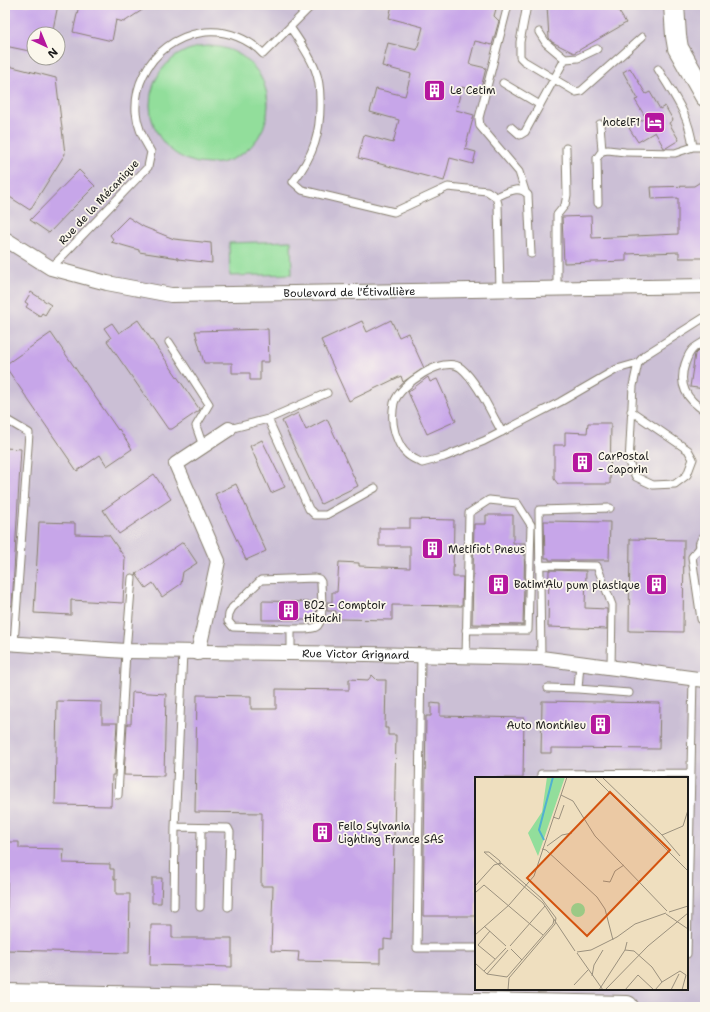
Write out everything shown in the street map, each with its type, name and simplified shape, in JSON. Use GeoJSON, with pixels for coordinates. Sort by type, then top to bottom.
{"type":"FeatureCollection","features":[{"type":"Feature","properties":{"kind":"highway"},"geometry":{"type":"LineString","coordinates":[[5,996],[627,1007]]}},
{"type":"Feature","properties":{"kind":"street"},"geometry":{"type":"LineString","coordinates":[[674,5],[678,48],[705,96]]}},
{"type":"Feature","properties":{"kind":"street","name":"Boulevard de l'Étivallière"},"geometry":{"type":"LineString","coordinates":[[5,239],[51,268],[107,283],[171,295],[705,286]]}},
{"type":"Feature","properties":{"kind":"street"},"geometry":{"type":"LineString","coordinates":[[198,653],[218,561],[176,464],[230,429]]}},
{"type":"Feature","properties":{"kind":"street","name":"Rue Victor Grignard"},"geometry":{"type":"LineString","coordinates":[[9,643],[126,651],[542,658],[699,679]]}},
{"type":"Feature","properties":{"kind":"lane","name":"Rue de la Mécanique"},"geometry":{"type":"LineString","coordinates":[[51,268],[148,167],[151,152],[139,128],[136,112],[136,98],[140,81],[156,55],[168,45],[180,39],[192,34],[205,32],[231,34],[254,45],[263,54],[312,5]]}},
{"type":"Feature","properties":{"kind":"lane"},"geometry":{"type":"LineString","coordinates":[[508,5],[479,118],[480,126],[519,172],[525,191],[528,195],[530,254]]}},
{"type":"Feature","properties":{"kind":"lane"},"geometry":{"type":"LineString","coordinates":[[527,5],[520,42],[520,57],[524,61],[576,92],[580,92],[642,37]]}},
{"type":"Feature","properties":{"kind":"lane"},"geometry":{"type":"LineString","coordinates":[[290,28],[308,53],[316,70],[320,88],[318,135],[304,168],[293,182],[302,190],[394,212],[448,187],[487,190],[496,197],[498,204],[500,290]]}},
{"type":"Feature","properties":{"kind":"lane"},"geometry":{"type":"LineString","coordinates":[[539,32],[546,43],[565,59],[578,58],[597,49]]}},
{"type":"Feature","properties":{"kind":"lane"},"geometry":{"type":"LineString","coordinates":[[511,127],[520,134],[523,134],[565,59]]}},
{"type":"Feature","properties":{"kind":"lane"},"geometry":{"type":"LineString","coordinates":[[658,69],[685,114],[691,130],[693,147]]}},
{"type":"Feature","properties":{"kind":"lane"},"geometry":{"type":"LineString","coordinates":[[503,83],[540,105]]}},
{"type":"Feature","properties":{"kind":"lane"},"geometry":{"type":"LineString","coordinates":[[598,203],[597,158],[602,151],[600,124]]}},
{"type":"Feature","properties":{"kind":"lane"},"geometry":{"type":"LineString","coordinates":[[602,151],[675,153],[693,147],[705,147]]}},
{"type":"Feature","properties":{"kind":"lane"},"geometry":{"type":"LineString","coordinates":[[557,289],[557,215],[565,205],[567,196],[566,148]]}},
{"type":"Feature","properties":{"kind":"lane"},"geometry":{"type":"LineString","coordinates":[[496,197],[512,190],[521,189],[525,191]]}},
{"type":"Feature","properties":{"kind":"lane"},"geometry":{"type":"LineString","coordinates":[[631,411],[688,450],[693,459],[687,475],[675,484],[653,485],[636,477],[629,462],[631,411],[633,386],[638,363],[644,355],[705,317]]}},
{"type":"Feature","properties":{"kind":"lane"},"geometry":{"type":"LineString","coordinates":[[705,341],[693,348],[687,357],[682,374],[683,387],[689,397],[705,411]]}},
{"type":"Feature","properties":{"kind":"lane"},"geometry":{"type":"LineString","coordinates":[[169,342],[209,404],[196,426],[203,446]]}},
{"type":"Feature","properties":{"kind":"lane"},"geometry":{"type":"LineString","coordinates":[[502,432],[474,383],[460,367],[451,363],[435,367],[409,382],[394,401],[392,423],[399,445],[407,454],[422,463],[444,457],[484,441],[502,432],[560,402],[617,369],[638,363]]}},
{"type":"Feature","properties":{"kind":"lane"},"geometry":{"type":"LineString","coordinates":[[230,429],[268,419],[327,392]]}},
{"type":"Feature","properties":{"kind":"lane"},"geometry":{"type":"LineString","coordinates":[[5,419],[29,433],[9,643]]}},
{"type":"Feature","properties":{"kind":"lane"},"geometry":{"type":"LineString","coordinates":[[268,419],[309,509],[315,515],[326,515],[375,488]]}},
{"type":"Feature","properties":{"kind":"lane"},"geometry":{"type":"LineString","coordinates":[[466,630],[528,630],[531,525],[517,503],[489,500],[469,513],[466,630],[466,656]]}},
{"type":"Feature","properties":{"kind":"lane"},"geometry":{"type":"LineString","coordinates":[[542,658],[539,510],[610,508]]}},
{"type":"Feature","properties":{"kind":"lane"},"geometry":{"type":"LineString","coordinates":[[704,542],[692,557],[701,619],[705,627]]}},
{"type":"Feature","properties":{"kind":"lane"},"geometry":{"type":"LineString","coordinates":[[540,565],[597,566],[612,605],[611,667]]}},
{"type":"Feature","properties":{"kind":"lane"},"geometry":{"type":"LineString","coordinates":[[118,795],[126,651],[132,578]]}},
{"type":"Feature","properties":{"kind":"lane"},"geometry":{"type":"LineString","coordinates":[[319,579],[321,582],[322,617],[319,625],[315,628],[291,629],[234,627],[228,621],[229,614],[232,608],[261,580],[319,579]]}},
{"type":"Feature","properties":{"kind":"lane"},"geometry":{"type":"LineString","coordinates":[[291,629],[291,653]]}},
{"type":"Feature","properties":{"kind":"lane"},"geometry":{"type":"LineString","coordinates":[[174,907],[175,827],[182,652]]}},
{"type":"Feature","properties":{"kind":"lane"},"geometry":{"type":"LineString","coordinates":[[421,655],[417,948],[475,948]]}},
{"type":"Feature","properties":{"kind":"lane"},"geometry":{"type":"LineString","coordinates":[[578,689],[580,663]]}},
{"type":"Feature","properties":{"kind":"lane"},"geometry":{"type":"LineString","coordinates":[[688,909],[691,773],[699,679]]}},
{"type":"Feature","properties":{"kind":"lane"},"geometry":{"type":"LineString","coordinates":[[548,688],[629,693]]}},
{"type":"Feature","properties":{"kind":"lane"},"geometry":{"type":"LineString","coordinates":[[541,777],[541,774],[691,773]]}},
{"type":"Feature","properties":{"kind":"lane"},"geometry":{"type":"LineString","coordinates":[[175,827],[228,828],[230,832],[228,907]]}},
{"type":"Feature","properties":{"kind":"lane"},"geometry":{"type":"LineString","coordinates":[[200,907],[201,828]]}},
{"type":"Feature","properties":{"kind":"shaded area"},"geometry":{"type":"Polygon","coordinates":[[[5,5],[705,5],[705,1007],[5,1007],[5,5]]]}},
{"type":"Feature","properties":{"kind":"green space"},"geometry":{"type":"Polygon","coordinates":[[[209,46],[232,50],[251,63],[264,82],[268,105],[264,128],[251,147],[232,160],[209,164],[186,160],[167,147],[154,128],[150,105],[154,82],[167,63],[186,50],[209,46]]]}},
{"type":"Feature","properties":{"kind":"green space"},"geometry":{"type":"Polygon","coordinates":[[[291,241],[292,274],[230,276],[229,243],[291,241]]]}},
{"type":"Feature","properties":{"kind":"building"},"geometry":{"type":"Polygon","coordinates":[[[5,5],[58,5],[54,26],[26,26],[26,50],[5,46],[5,5]]]}},
{"type":"Feature","properties":{"kind":"building"},"geometry":{"type":"Polygon","coordinates":[[[79,5],[150,5],[124,22],[116,20],[112,41],[73,32],[79,5]]]}},
{"type":"Feature","properties":{"kind":"building","name":"Le Cetim"},"geometry":{"type":"Polygon","coordinates":[[[392,5],[490,5],[490,7],[496,9],[494,16],[499,21],[492,45],[475,41],[469,64],[486,68],[480,92],[462,87],[456,110],[474,115],[465,149],[476,152],[473,164],[450,158],[444,181],[358,158],[364,135],[393,143],[399,120],[370,112],[376,89],[405,96],[411,74],[382,66],[388,43],[417,50],[423,27],[389,18],[392,5]]]}},
{"type":"Feature","properties":{"kind":"building"},"geometry":{"type":"Polygon","coordinates":[[[547,5],[615,5],[626,23],[574,53],[552,42],[549,38],[547,5]]]}},
{"type":"Feature","properties":{"kind":"building"},"geometry":{"type":"Polygon","coordinates":[[[5,65],[56,78],[65,154],[30,210],[5,194],[5,65]]]}},
{"type":"Feature","properties":{"kind":"building","name":"hotelF1"},"geometry":{"type":"Polygon","coordinates":[[[630,68],[646,94],[650,92],[660,109],[665,106],[673,120],[669,123],[679,140],[666,148],[664,148],[655,132],[638,142],[629,128],[646,118],[635,100],[638,99],[623,72],[630,68]]]}},
{"type":"Feature","properties":{"kind":"building"},"geometry":{"type":"Polygon","coordinates":[[[79,170],[95,186],[49,233],[30,220],[79,170]]]}},
{"type":"Feature","properties":{"kind":"building"},"geometry":{"type":"Polygon","coordinates":[[[705,179],[705,258],[679,258],[679,252],[626,254],[626,261],[564,263],[562,217],[591,216],[592,238],[678,234],[678,198],[652,199],[651,187],[694,186],[705,179]]]}},
{"type":"Feature","properties":{"kind":"building"},"geometry":{"type":"Polygon","coordinates":[[[128,217],[144,227],[174,239],[211,243],[212,263],[139,252],[139,250],[111,242],[113,239],[110,235],[128,217]]]}},
{"type":"Feature","properties":{"kind":"building"},"geometry":{"type":"Polygon","coordinates":[[[31,292],[51,305],[45,315],[42,313],[40,316],[26,307],[28,304],[25,302],[31,292]]]}},
{"type":"Feature","properties":{"kind":"building"},"geometry":{"type":"Polygon","coordinates":[[[138,320],[200,410],[172,429],[168,429],[107,341],[111,338],[104,328],[112,323],[119,333],[138,320]]]}},
{"type":"Feature","properties":{"kind":"building"},"geometry":{"type":"Polygon","coordinates":[[[391,320],[399,337],[408,333],[424,368],[403,382],[401,376],[349,401],[321,340],[362,321],[367,332],[391,320]]]}},
{"type":"Feature","properties":{"kind":"building"},"geometry":{"type":"Polygon","coordinates":[[[268,329],[269,362],[260,362],[260,380],[250,380],[250,373],[232,373],[232,363],[204,363],[195,331],[268,329]]]}},
{"type":"Feature","properties":{"kind":"building"},"geometry":{"type":"Polygon","coordinates":[[[51,333],[132,449],[107,466],[100,455],[77,471],[5,366],[51,333]]]}},
{"type":"Feature","properties":{"kind":"building"},"geometry":{"type":"Polygon","coordinates":[[[698,351],[705,352],[705,389],[690,387],[695,354],[698,351]]]}},
{"type":"Feature","properties":{"kind":"building"},"geometry":{"type":"Polygon","coordinates":[[[428,377],[430,382],[437,379],[456,421],[427,434],[408,392],[428,377]]]}},
{"type":"Feature","properties":{"kind":"building"},"geometry":{"type":"Polygon","coordinates":[[[298,413],[306,430],[327,419],[358,486],[321,504],[282,421],[298,413]]]}},
{"type":"Feature","properties":{"kind":"building","name":"CarPostal - Caporin"},"geometry":{"type":"Polygon","coordinates":[[[588,423],[611,423],[610,484],[558,484],[554,479],[554,445],[565,445],[565,432],[587,433],[588,423]]]}},
{"type":"Feature","properties":{"kind":"building"},"geometry":{"type":"Polygon","coordinates":[[[262,440],[285,487],[271,493],[250,446],[262,440]]]}},
{"type":"Feature","properties":{"kind":"building"},"geometry":{"type":"Polygon","coordinates":[[[5,448],[21,449],[12,606],[5,605],[5,448]]]}},
{"type":"Feature","properties":{"kind":"building"},"geometry":{"type":"Polygon","coordinates":[[[154,474],[171,499],[119,534],[103,510],[154,474]]]}},
{"type":"Feature","properties":{"kind":"building"},"geometry":{"type":"Polygon","coordinates":[[[236,484],[266,551],[246,560],[215,494],[236,484]]]}},
{"type":"Feature","properties":{"kind":"building","name":"Batim'Alu"},"geometry":{"type":"Polygon","coordinates":[[[486,515],[513,515],[513,543],[525,543],[523,625],[472,624],[474,524],[486,524],[486,515]]]}},
{"type":"Feature","properties":{"kind":"building"},"geometry":{"type":"Polygon","coordinates":[[[410,519],[454,520],[453,577],[463,577],[462,606],[392,605],[392,620],[336,619],[336,611],[327,611],[327,602],[332,602],[332,592],[337,592],[339,562],[359,563],[359,566],[410,568],[410,546],[379,546],[379,528],[410,528],[410,519]]]}},
{"type":"Feature","properties":{"kind":"building"},"geometry":{"type":"Polygon","coordinates":[[[544,521],[610,522],[609,560],[549,560],[549,558],[545,558],[544,521]]]}},
{"type":"Feature","properties":{"kind":"building"},"geometry":{"type":"Polygon","coordinates":[[[39,522],[75,523],[75,534],[109,535],[125,558],[123,603],[71,600],[71,615],[34,613],[39,522]]]}},
{"type":"Feature","properties":{"kind":"building","name":"pum plastique"},"geometry":{"type":"Polygon","coordinates":[[[630,539],[684,540],[683,632],[629,631],[630,539]]]}},
{"type":"Feature","properties":{"kind":"building"},"geometry":{"type":"Polygon","coordinates":[[[183,542],[197,563],[183,572],[181,584],[162,597],[153,583],[146,588],[136,574],[183,542]]]}},
{"type":"Feature","properties":{"kind":"building"},"geometry":{"type":"Polygon","coordinates":[[[549,570],[586,571],[585,608],[607,609],[607,629],[548,627],[549,570]]]}},
{"type":"Feature","properties":{"kind":"building","name":"B02 - Comptoir Hitachi"},"geometry":{"type":"Polygon","coordinates":[[[262,601],[317,602],[316,618],[315,620],[262,620],[262,601]]]}},
{"type":"Feature","properties":{"kind":"building","name":"Feilo Sylvania Lighting France SAS"},"geometry":{"type":"Polygon","coordinates":[[[372,675],[377,680],[386,680],[385,728],[388,728],[388,735],[396,735],[392,940],[384,939],[384,949],[380,949],[380,963],[298,961],[299,952],[271,951],[273,886],[261,886],[262,813],[195,812],[197,695],[251,696],[251,709],[276,709],[276,689],[349,690],[349,679],[368,680],[372,675]]]}},
{"type":"Feature","properties":{"kind":"building"},"geometry":{"type":"Polygon","coordinates":[[[132,692],[166,694],[164,776],[124,775],[127,724],[131,724],[132,692]]]}},
{"type":"Feature","properties":{"kind":"building"},"geometry":{"type":"Polygon","coordinates":[[[57,701],[102,702],[102,723],[117,723],[114,775],[112,775],[111,806],[55,805],[57,701]]]}},
{"type":"Feature","properties":{"kind":"building","name":"Auto Monthieu"},"geometry":{"type":"Polygon","coordinates":[[[542,701],[660,703],[659,749],[551,748],[551,753],[541,753],[542,701]]]}},
{"type":"Feature","properties":{"kind":"building"},"geometry":{"type":"Polygon","coordinates":[[[431,703],[440,704],[440,716],[524,718],[523,777],[475,777],[475,916],[423,916],[426,716],[431,716],[431,703]]]}},
{"type":"Feature","properties":{"kind":"building"},"geometry":{"type":"Polygon","coordinates":[[[5,842],[19,842],[19,848],[64,849],[63,863],[110,864],[110,869],[114,869],[114,879],[116,879],[116,894],[130,894],[129,953],[6,950],[8,862],[5,862],[5,842]]]}},
{"type":"Feature","properties":{"kind":"building"},"geometry":{"type":"Polygon","coordinates":[[[152,878],[162,878],[161,903],[152,903],[152,878]]]}},
{"type":"Feature","properties":{"kind":"building"},"geometry":{"type":"Polygon","coordinates":[[[151,925],[172,925],[172,938],[232,938],[232,967],[150,965],[151,925]]]}},
{"type":"Feature","properties":{"kind":"place","name":"Le Cetim"},"geometry":{"type":"Point","coordinates":[434,90]}},
{"type":"Feature","properties":{"kind":"place","name":"hotelF1"},"geometry":{"type":"Point","coordinates":[655,122]}},
{"type":"Feature","properties":{"kind":"place","name":"CarPostal - Caporin"},"geometry":{"type":"Point","coordinates":[582,462]}},
{"type":"Feature","properties":{"kind":"place","name":"Metifiot Pneus"},"geometry":{"type":"Point","coordinates":[432,549]}},
{"type":"Feature","properties":{"kind":"place","name":"Batim'Alu"},"geometry":{"type":"Point","coordinates":[498,584]}},
{"type":"Feature","properties":{"kind":"place","name":"pum plastique"},"geometry":{"type":"Point","coordinates":[656,585]}},
{"type":"Feature","properties":{"kind":"place","name":"B02 - Comptoir Hitachi"},"geometry":{"type":"Point","coordinates":[289,611]}},
{"type":"Feature","properties":{"kind":"place","name":"Auto Monthieu"},"geometry":{"type":"Point","coordinates":[601,725]}},
{"type":"Feature","properties":{"kind":"place","name":"Feilo Sylvania Lighting France SAS"},"geometry":{"type":"Point","coordinates":[322,832]}}]}
